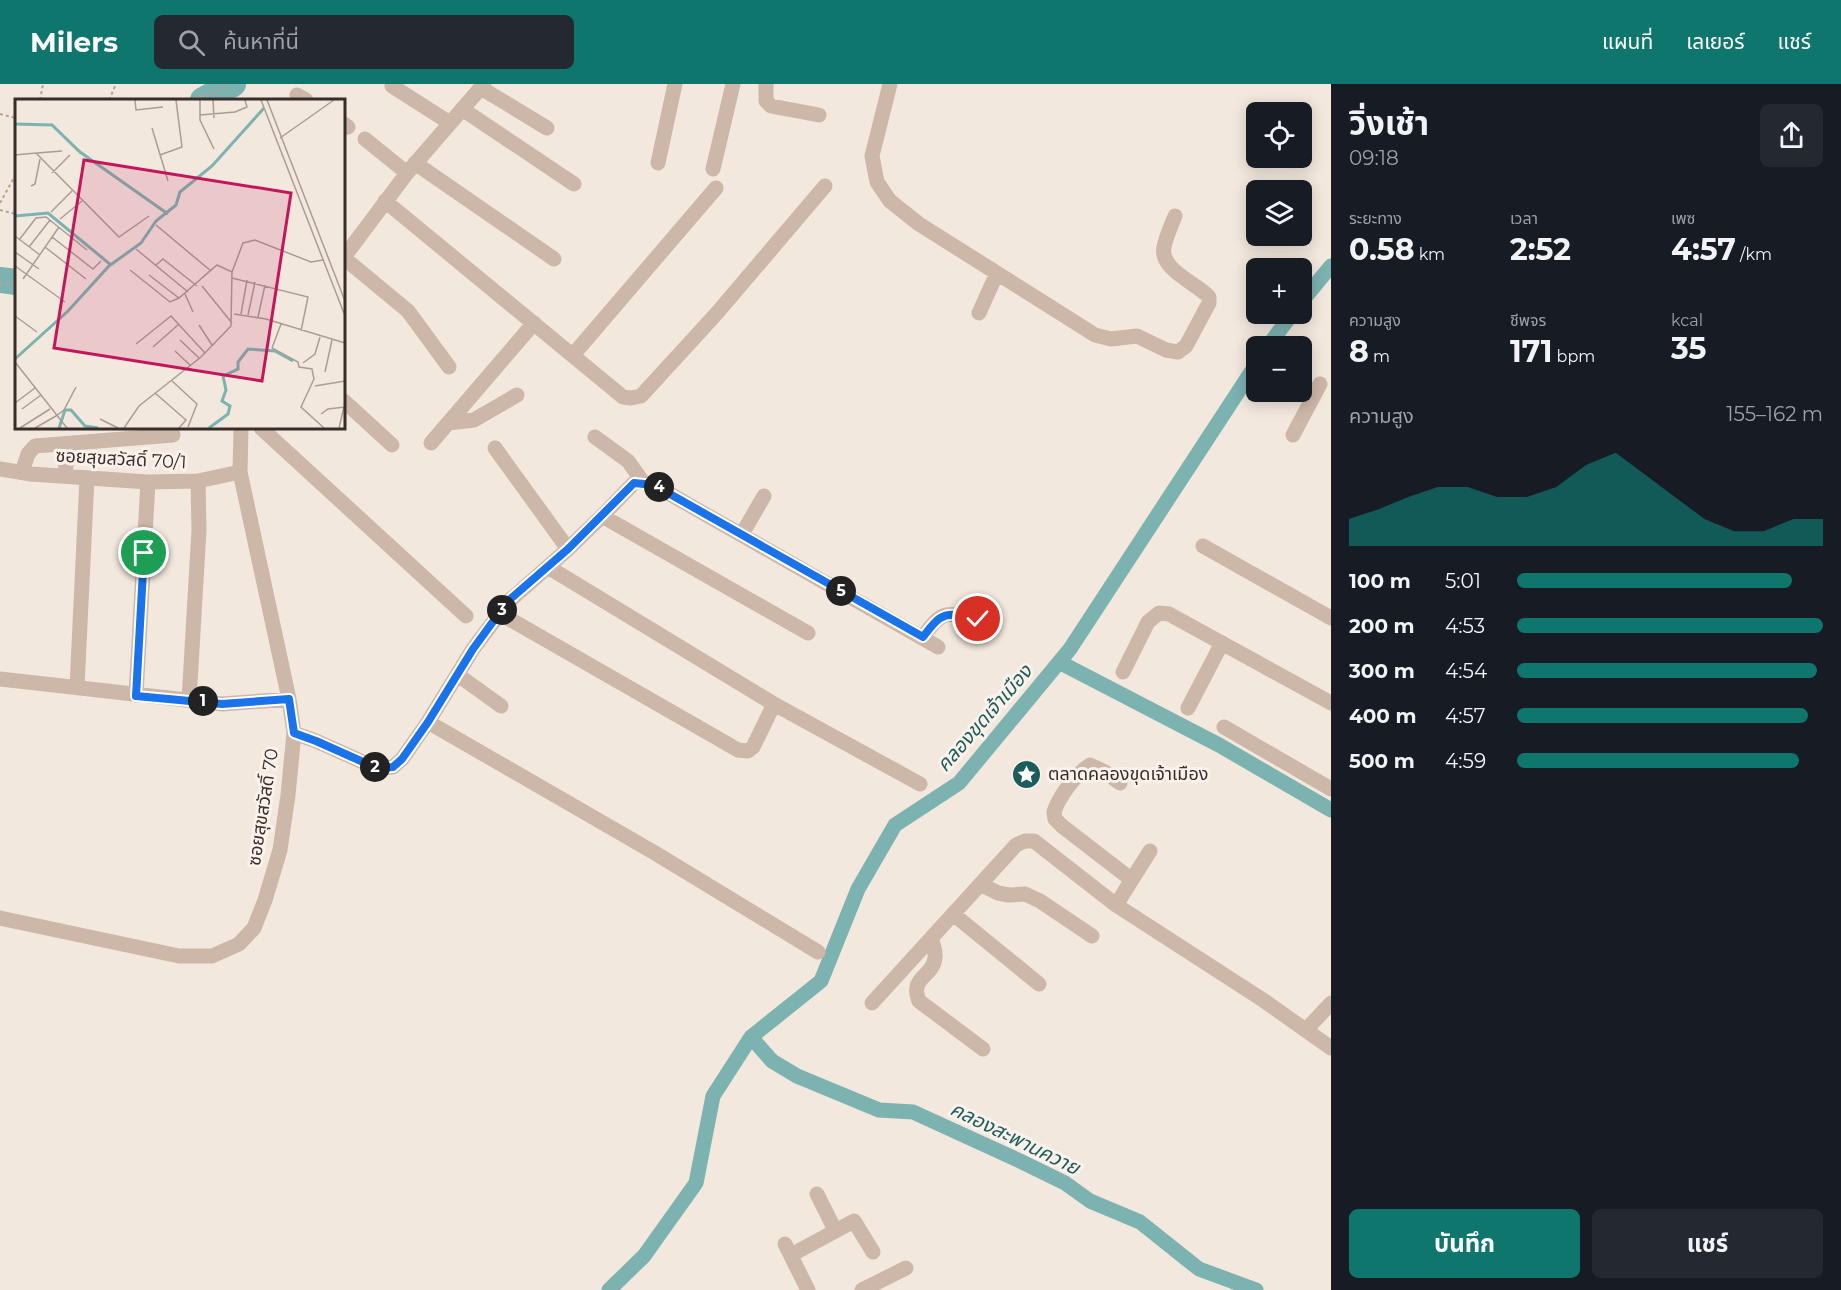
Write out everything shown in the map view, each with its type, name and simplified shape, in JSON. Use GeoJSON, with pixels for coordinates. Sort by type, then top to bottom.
{"type":"FeatureCollection","features":[{"type":"Feature","properties":{"kind":"street"},"geometry":{"type":"LineString","coordinates":[[658,163],[675,84]]}},
{"type":"Feature","properties":{"kind":"street"},"geometry":{"type":"LineString","coordinates":[[713,169],[733,84]]}},
{"type":"Feature","properties":{"kind":"street"},"geometry":{"type":"LineString","coordinates":[[766,84],[766,101],[771,106],[819,115]]}},
{"type":"Feature","properties":{"kind":"street"},"geometry":{"type":"LineString","coordinates":[[890,84],[872,156],[878,182],[890,201],[919,224],[1095,335],[1111,339],[1137,336],[1166,350],[1178,352],[1186,346],[1209,303],[1209,297],[1169,266],[1164,258],[1163,248],[1175,216]]}},
{"type":"Feature","properties":{"kind":"street"},"geometry":{"type":"LineString","coordinates":[[392,86],[450,123]]}},
{"type":"Feature","properties":{"kind":"street"},"geometry":{"type":"LineString","coordinates":[[345,257],[411,168],[482,86],[547,128]]}},
{"type":"Feature","properties":{"kind":"street"},"geometry":{"type":"LineString","coordinates":[[462,109],[574,184]]}},
{"type":"Feature","properties":{"kind":"street"},"geometry":{"type":"LineString","coordinates":[[365,139],[554,259]]}},
{"type":"Feature","properties":{"kind":"street"},"geometry":{"type":"LineString","coordinates":[[385,201],[623,397],[631,398],[641,396],[717,313],[825,186]]}},
{"type":"Feature","properties":{"kind":"street"},"geometry":{"type":"LineString","coordinates":[[573,356],[716,188]]}},
{"type":"Feature","properties":{"kind":"street"},"geometry":{"type":"LineString","coordinates":[[345,259],[408,310],[449,367]]}},
{"type":"Feature","properties":{"kind":"street"},"geometry":{"type":"LineString","coordinates":[[979,313],[997,273]]}},
{"type":"Feature","properties":{"kind":"street"},"geometry":{"type":"LineString","coordinates":[[431,443],[534,323]]}},
{"type":"Feature","properties":{"kind":"street"},"geometry":{"type":"LineString","coordinates":[[1293,435],[1321,385]]}},
{"type":"Feature","properties":{"kind":"street"},"geometry":{"type":"LineString","coordinates":[[448,423],[474,420],[517,394]]}},
{"type":"Feature","properties":{"kind":"street"},"geometry":{"type":"LineString","coordinates":[[345,402],[392,445]]}},
{"type":"Feature","properties":{"kind":"street","name":"ซอยสุขสวัสดิ์ 70"},"geometry":{"type":"LineString","coordinates":[[0,918],[179,956],[212,956],[238,944],[254,928],[266,900],[280,850],[294,733],[289,699],[240,472],[241,429]]}},
{"type":"Feature","properties":{"kind":"street"},"geometry":{"type":"LineString","coordinates":[[262,429],[466,616]]}},
{"type":"Feature","properties":{"kind":"street"},"geometry":{"type":"LineString","coordinates":[[22,472],[31,449],[35,446],[173,435]]}},
{"type":"Feature","properties":{"kind":"street"},"geometry":{"type":"LineString","coordinates":[[595,437],[628,462],[643,482]]}},
{"type":"Feature","properties":{"kind":"street"},"geometry":{"type":"LineString","coordinates":[[63,444],[66,466],[64,476]]}},
{"type":"Feature","properties":{"kind":"street"},"geometry":{"type":"LineString","coordinates":[[495,448],[568,549]]}},
{"type":"Feature","properties":{"kind":"street","name":"ซอยสุขสวัสดิ์ 70/1"},"geometry":{"type":"LineString","coordinates":[[0,469],[148,482],[198,481],[240,472]]}},
{"type":"Feature","properties":{"kind":"street"},"geometry":{"type":"LineString","coordinates":[[77,687],[87,478]]}},
{"type":"Feature","properties":{"kind":"street"},"geometry":{"type":"LineString","coordinates":[[189,700],[199,530],[198,481]]}},
{"type":"Feature","properties":{"kind":"street"},"geometry":{"type":"LineString","coordinates":[[136,696],[148,482]]}},
{"type":"Feature","properties":{"kind":"street"},"geometry":{"type":"LineString","coordinates":[[294,733],[372,766],[393,767],[402,759],[428,722],[508,601],[568,549],[634,483],[643,482],[654,485],[938,647]]}},
{"type":"Feature","properties":{"kind":"street"},"geometry":{"type":"LineString","coordinates":[[742,534],[764,496]]}},
{"type":"Feature","properties":{"kind":"street"},"geometry":{"type":"LineString","coordinates":[[602,516],[808,633]]}},
{"type":"Feature","properties":{"kind":"street"},"geometry":{"type":"LineString","coordinates":[[1203,546],[1331,618]]}},
{"type":"Feature","properties":{"kind":"street"},"geometry":{"type":"LineString","coordinates":[[548,567],[774,704],[921,784]]}},
{"type":"Feature","properties":{"kind":"street"},"geometry":{"type":"LineString","coordinates":[[499,613],[738,750],[748,751],[753,747],[774,704]]}},
{"type":"Feature","properties":{"kind":"street"},"geometry":{"type":"LineString","coordinates":[[1124,672],[1148,622],[1159,613],[1168,614],[1331,703]]}},
{"type":"Feature","properties":{"kind":"street"},"geometry":{"type":"LineString","coordinates":[[923,637],[937,618],[944,615],[955,614],[978,619]]}},
{"type":"Feature","properties":{"kind":"street"},"geometry":{"type":"LineString","coordinates":[[1188,708],[1222,643]]}},
{"type":"Feature","properties":{"kind":"street"},"geometry":{"type":"LineString","coordinates":[[458,675],[501,706]]}},
{"type":"Feature","properties":{"kind":"street"},"geometry":{"type":"LineString","coordinates":[[0,679],[222,704],[289,699]]}},
{"type":"Feature","properties":{"kind":"street"},"geometry":{"type":"LineString","coordinates":[[428,722],[656,853],[818,952]]}},
{"type":"Feature","properties":{"kind":"street"},"geometry":{"type":"LineString","coordinates":[[1224,727],[1331,789]]}},
{"type":"Feature","properties":{"kind":"street"},"geometry":{"type":"LineString","coordinates":[[1120,783],[1090,765],[1065,792],[1054,812],[1055,819],[1062,826],[1132,880]]}},
{"type":"Feature","properties":{"kind":"street"},"geometry":{"type":"LineString","coordinates":[[872,1002],[1016,845],[1025,841],[1034,841],[1116,905],[1263,1000],[1331,1048]]}},
{"type":"Feature","properties":{"kind":"street"},"geometry":{"type":"LineString","coordinates":[[1116,905],[1150,851]]}},
{"type":"Feature","properties":{"kind":"street"},"geometry":{"type":"LineString","coordinates":[[980,884],[998,893],[1025,894],[1040,901],[1092,936]]}},
{"type":"Feature","properties":{"kind":"street"},"geometry":{"type":"LineString","coordinates":[[952,914],[1039,984]]}},
{"type":"Feature","properties":{"kind":"street"},"geometry":{"type":"LineString","coordinates":[[931,938],[934,963],[916,985],[919,1001],[982,1048]]}},
{"type":"Feature","properties":{"kind":"street"},"geometry":{"type":"LineString","coordinates":[[1306,1030],[1331,1003]]}},
{"type":"Feature","properties":{"kind":"street"},"geometry":{"type":"LineString","coordinates":[[817,1194],[835,1230]]}},
{"type":"Feature","properties":{"kind":"street"},"geometry":{"type":"LineString","coordinates":[[808,1290],[788,1250],[854,1221],[873,1252]]}},
{"type":"Feature","properties":{"kind":"street"},"geometry":{"type":"LineString","coordinates":[[862,1290],[906,1268]]}},
{"type":"Feature","properties":{"kind":"path"},"geometry":{"type":"LineString","coordinates":[[40,99],[43,84]]}},
{"type":"Feature","properties":{"kind":"path"},"geometry":{"type":"LineString","coordinates":[[109,99],[116,84]]}},
{"type":"Feature","properties":{"kind":"path"},"geometry":{"type":"LineString","coordinates":[[192,99],[219,91],[229,84]]}},
{"type":"Feature","properties":{"kind":"path"},"geometry":{"type":"LineString","coordinates":[[0,114],[15,118]]}},
{"type":"Feature","properties":{"kind":"path"},"geometry":{"type":"LineString","coordinates":[[0,203],[15,176]]}},
{"type":"Feature","properties":{"kind":"path"},"geometry":{"type":"LineString","coordinates":[[0,210],[15,214]]}},
{"type":"Feature","properties":{"kind":"path"},"geometry":{"type":"LineString","coordinates":[[0,284],[15,285]]}},
{"type":"Feature","properties":{"kind":"waterway"},"geometry":{"type":"LineString","coordinates":[[205,99],[233,84]]}},
{"type":"Feature","properties":{"kind":"waterway","name":"คลองขุดเจ้าเมือง"},"geometry":{"type":"LineString","coordinates":[[1312,289],[1331,266]]}},
{"type":"Feature","properties":{"kind":"waterway"},"geometry":{"type":"LineString","coordinates":[[0,280],[15,282]]}},
{"type":"Feature","properties":{"kind":"waterway","name":"คลองขุดเจ้าเมือง"},"geometry":{"type":"LineString","coordinates":[[1276,336],[1284,324]]}},
{"type":"Feature","properties":{"kind":"waterway","name":"คลองขุดเจ้าเมือง"},"geometry":{"type":"LineString","coordinates":[[609,1290],[644,1256],[696,1183],[713,1096],[751,1037],[821,981],[858,889],[895,825],[959,783],[1070,649],[1246,380]]}},
{"type":"Feature","properties":{"kind":"waterway"},"geometry":{"type":"LineString","coordinates":[[1059,662],[1219,745],[1331,810]]}},
{"type":"Feature","properties":{"kind":"waterway","name":"คลองสะพานควาย"},"geometry":{"type":"LineString","coordinates":[[751,1037],[772,1061],[797,1076],[879,1110],[913,1112],[1020,1161],[1065,1183],[1090,1201],[1140,1222],[1199,1269],[1256,1290]]}},
{"type":"Feature","properties":{"kind":"place","name":"ตลาดคลองขุดเจ้าเมือง"},"geometry":{"type":"Point","coordinates":[1027,774]}},
{"type":"Feature","properties":{"kind":"route"},"geometry":{"type":"LineString","coordinates":[[144,553],[136,696],[222,704],[289,699],[294,733],[372,766],[382,768],[393,767],[402,759],[473,649],[508,601],[568,549],[634,483],[643,482],[654,485],[923,637],[937,618],[944,615],[955,614],[978,619]]}}]}
